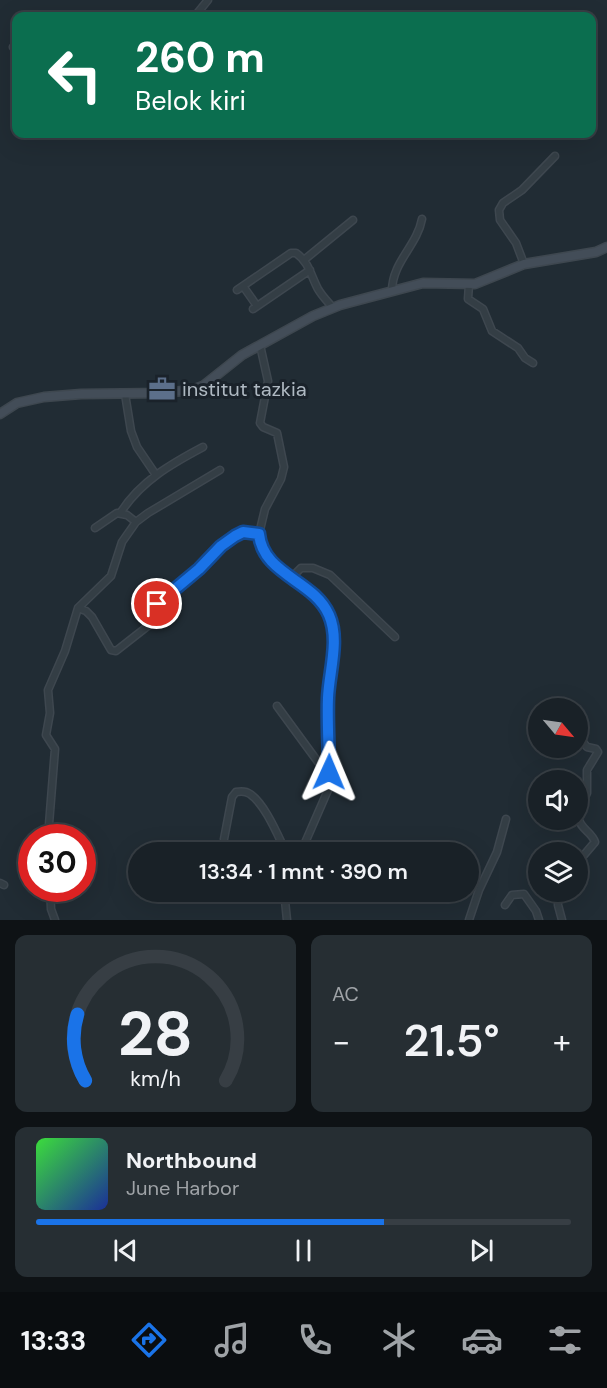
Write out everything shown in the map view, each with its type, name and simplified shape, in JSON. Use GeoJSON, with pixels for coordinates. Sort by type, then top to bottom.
{"type":"FeatureCollection","features":[{"type":"Feature","properties":{"kind":"street"},"geometry":{"type":"LineString","coordinates":[[198,12],[208,0]]}},
{"type":"Feature","properties":{"kind":"street"},"geometry":{"type":"LineString","coordinates":[[524,264],[516,243],[500,220],[499,210],[503,203],[522,190],[555,156]]}},
{"type":"Feature","properties":{"kind":"street"},"geometry":{"type":"LineString","coordinates":[[392,291],[395,269],[414,241],[422,219]]}},
{"type":"Feature","properties":{"kind":"street"},"geometry":{"type":"LineString","coordinates":[[304,260],[353,220]]}},
{"type":"Feature","properties":{"kind":"street"},"geometry":{"type":"LineString","coordinates":[[0,414],[17,403],[44,397],[163,393],[198,388],[230,363],[260,345],[313,316],[333,308],[427,282],[469,284],[524,264],[596,252],[607,247]]}},
{"type":"Feature","properties":{"kind":"street"},"geometry":{"type":"LineString","coordinates":[[237,290],[291,253],[296,253],[304,260],[319,290],[333,308]]}},
{"type":"Feature","properties":{"kind":"street"},"geometry":{"type":"LineString","coordinates":[[243,286],[255,308],[310,270]]}},
{"type":"Feature","properties":{"kind":"street"},"geometry":{"type":"LineString","coordinates":[[469,284],[468,299],[483,309],[492,331],[518,348],[533,363]]}},
{"type":"Feature","properties":{"kind":"street"},"geometry":{"type":"LineString","coordinates":[[260,345],[268,381],[260,423],[263,427],[274,430],[278,434],[284,464],[281,479],[266,507],[259,534],[261,547],[267,557],[316,598],[326,610],[332,623],[327,793],[305,842]]}},
{"type":"Feature","properties":{"kind":"street"},"geometry":{"type":"LineString","coordinates":[[125,394],[131,431],[137,447],[156,475]]}},
{"type":"Feature","properties":{"kind":"street"},"geometry":{"type":"LineString","coordinates":[[94,528],[112,514],[121,512],[136,493],[156,475],[203,447]]}},
{"type":"Feature","properties":{"kind":"street"},"geometry":{"type":"LineString","coordinates":[[49,824],[55,749],[46,735],[50,713],[48,690],[65,651],[78,608],[111,576],[122,542],[136,522],[220,470]]}},
{"type":"Feature","properties":{"kind":"street"},"geometry":{"type":"LineString","coordinates":[[121,512],[136,522]]}},
{"type":"Feature","properties":{"kind":"street"},"geometry":{"type":"LineString","coordinates":[[78,608],[86,611],[92,617],[114,652],[153,622],[154,608],[160,601],[199,569],[221,546],[238,534],[247,532],[259,534]]}},
{"type":"Feature","properties":{"kind":"street"},"geometry":{"type":"LineString","coordinates":[[291,578],[301,568],[327,572],[396,637]]}},
{"type":"Feature","properties":{"kind":"street"},"geometry":{"type":"LineString","coordinates":[[277,706],[318,762],[329,772]]}},
{"type":"Feature","properties":{"kind":"street"},"geometry":{"type":"LineString","coordinates":[[587,770],[598,752],[588,747]]}},
{"type":"Feature","properties":{"kind":"street"},"geometry":{"type":"LineString","coordinates":[[224,839],[232,797],[236,792],[244,791],[252,795],[262,808],[281,842]]}},
{"type":"Feature","properties":{"kind":"street"},"geometry":{"type":"LineString","coordinates":[[469,920],[474,903],[497,852],[506,819]]}},
{"type":"Feature","properties":{"kind":"street"},"geometry":{"type":"LineString","coordinates":[[585,830],[595,842],[588,850]]}},
{"type":"Feature","properties":{"kind":"street"},"geometry":{"type":"LineString","coordinates":[[505,905],[512,895],[524,894],[536,911],[539,920]]}},
{"type":"Feature","properties":{"kind":"street"},"geometry":{"type":"LineString","coordinates":[[51,902],[55,920]]}},
{"type":"Feature","properties":{"kind":"street"},"geometry":{"type":"LineString","coordinates":[[285,902],[287,920]]}},
{"type":"Feature","properties":{"kind":"street"},"geometry":{"type":"LineString","coordinates":[[558,902],[562,920]]}},
{"type":"Feature","properties":{"kind":"place","name":"institut tazkia"},"geometry":{"type":"Point","coordinates":[162,389]}},
{"type":"Feature","properties":{"kind":"route"},"geometry":{"type":"LineString","coordinates":[[157,604],[235,536],[243,532],[259,534],[264,554],[278,569],[316,598],[326,610],[332,623],[332,661],[328,701],[329,772]]}}]}
